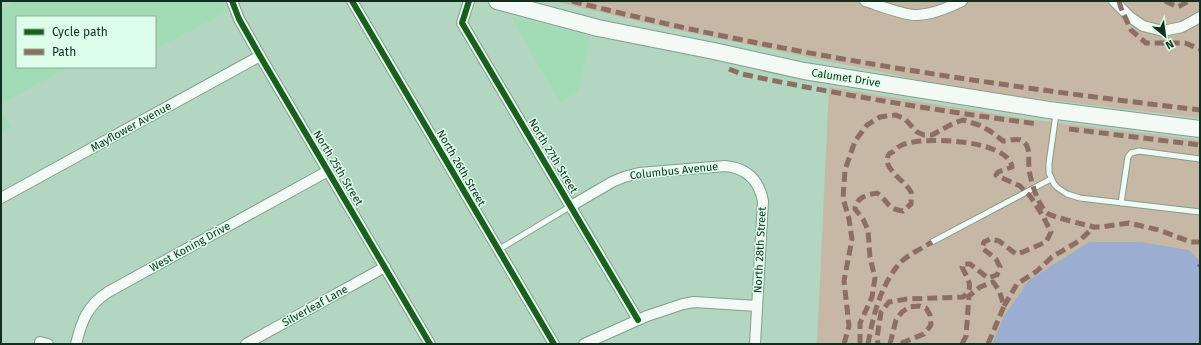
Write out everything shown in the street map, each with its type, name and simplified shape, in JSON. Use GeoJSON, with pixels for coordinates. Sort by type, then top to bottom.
{"type":"FeatureCollection","features":[{"type":"Feature","properties":{"kind":"main road","name":"Calumet Drive"},"geometry":{"type":"LineString","coordinates":[[497,1],[598,28],[804,71],[1056,111],[1200,129]]}},
{"type":"Feature","properties":{"kind":"street","name":"North 25th Street"},"geometry":{"type":"LineString","coordinates":[[232,1],[239,19],[260,56],[430,344]]}},
{"type":"Feature","properties":{"kind":"street","name":"North 26th Street"},"geometry":{"type":"LineString","coordinates":[[352,1],[554,344]]}},
{"type":"Feature","properties":{"kind":"street","name":"North 27th Street"},"geometry":{"type":"LineString","coordinates":[[469,1],[462,23],[638,320]]}},
{"type":"Feature","properties":{"kind":"street"},"geometry":{"type":"LineString","coordinates":[[865,1],[917,16],[942,10],[962,1]]}},
{"type":"Feature","properties":{"kind":"street"},"geometry":{"type":"LineString","coordinates":[[1114,1],[1130,17],[1143,26],[1163,32],[1182,27],[1200,17]]}},
{"type":"Feature","properties":{"kind":"street","name":"Mayflower Avenue"},"geometry":{"type":"LineString","coordinates":[[1,198],[260,56]]}},
{"type":"Feature","properties":{"kind":"street","name":"Columbus Avenue"},"geometry":{"type":"LineString","coordinates":[[570,206],[612,182],[639,173],[725,166],[736,168]]}},
{"type":"Feature","properties":{"kind":"street","name":"North 28th Street"},"geometry":{"type":"LineString","coordinates":[[736,168],[746,172],[753,178],[762,193],[763,201],[755,344]]}},
{"type":"Feature","properties":{"kind":"street","name":"West Koning Drive"},"geometry":{"type":"LineString","coordinates":[[76,344],[85,314],[99,298],[328,171]]}},
{"type":"Feature","properties":{"kind":"street","name":"Silverleaf Lane"},"geometry":{"type":"LineString","coordinates":[[246,344],[385,267]]}},
{"type":"Feature","properties":{"kind":"street"},"geometry":{"type":"LineString","coordinates":[[584,344],[638,320],[683,304],[694,302],[757,306]]}},
{"type":"Feature","properties":{"kind":"lane"},"geometry":{"type":"LineString","coordinates":[[1056,111],[1049,170],[1051,179],[1058,188],[1080,198],[1200,212]]}},
{"type":"Feature","properties":{"kind":"lane"},"geometry":{"type":"LineString","coordinates":[[1121,203],[1128,159],[1132,152],[1139,151],[1200,159]]}},
{"type":"Feature","properties":{"kind":"lane"},"geometry":{"type":"LineString","coordinates":[[932,242],[1051,179]]}},
{"type":"Feature","properties":{"kind":"lane"},"geometry":{"type":"LineString","coordinates":[[498,250],[570,206]]}},
{"type":"Feature","properties":{"kind":"shaded area"},"geometry":{"type":"Polygon","coordinates":[[[15,1],[223,1],[226,12],[156,48],[156,16],[16,16],[16,68],[67,68],[1,104],[1,9],[15,1]]]}},
{"type":"Feature","properties":{"kind":"shaded area"},"geometry":{"type":"Polygon","coordinates":[[[553,1],[1200,1],[1200,118],[973,91],[668,28],[553,1]]]}},
{"type":"Feature","properties":{"kind":"shaded area"},"geometry":{"type":"Polygon","coordinates":[[[511,17],[590,36],[578,92],[560,102],[511,17]]]}},
{"type":"Feature","properties":{"kind":"shaded area"},"geometry":{"type":"Polygon","coordinates":[[[829,87],[1027,119],[1200,140],[1200,344],[817,344],[829,87]]]}},
{"type":"Feature","properties":{"kind":"shaded area"},"geometry":{"type":"Polygon","coordinates":[[[1,109],[11,128],[1,133],[1,109]]]}},
{"type":"Feature","properties":{"kind":"water"},"geometry":{"type":"Polygon","coordinates":[[[1089,242],[1141,242],[1189,250],[1200,261],[1200,344],[992,344],[1004,316],[1029,280],[1089,242]]]}},
{"type":"Feature","properties":{"kind":"marked path"},"geometry":{"type":"LineString","coordinates":[[572,1],[727,37],[884,66],[1042,90],[1200,110]]}},
{"type":"Feature","properties":{"kind":"marked path"},"geometry":{"type":"LineString","coordinates":[[1119,1],[1131,30],[1146,43],[1185,43],[1200,49]]}},
{"type":"Feature","properties":{"kind":"marked path"},"geometry":{"type":"LineString","coordinates":[[1165,1],[1178,7],[1189,1]]}},
{"type":"Feature","properties":{"kind":"marked path"},"geometry":{"type":"LineString","coordinates":[[729,69],[742,74],[853,96],[1038,124]]}},
{"type":"Feature","properties":{"kind":"marked path"},"geometry":{"type":"LineString","coordinates":[[844,344],[849,326],[844,281],[852,239],[849,219],[843,198],[845,170],[855,141],[867,125],[880,117],[896,115],[905,119],[917,132],[924,135],[932,135],[954,123],[963,120],[979,125],[1003,141],[1017,139],[1024,142],[1028,147],[1030,173],[1035,192],[1044,209],[1050,215],[1094,227],[1129,223],[1159,230],[1191,242],[1200,242]]}},
{"type":"Feature","properties":{"kind":"marked path"},"geometry":{"type":"LineString","coordinates":[[1069,129],[1200,145]]}},
{"type":"Feature","properties":{"kind":"marked path"},"geometry":{"type":"LineString","coordinates":[[860,344],[860,323],[872,297],[875,278],[870,257],[868,230],[863,219],[855,209],[857,202],[863,197],[877,193],[890,207],[897,210],[903,211],[911,204],[911,192],[888,164],[887,159],[889,154],[902,145],[912,142],[927,141],[963,142],[981,145],[996,150],[1007,158],[1012,167],[998,172],[996,175],[1020,186],[1030,196],[1051,232],[1046,242],[1016,254],[999,241],[990,239],[984,242],[982,248],[996,259],[1000,267],[997,275],[988,278],[970,264],[963,264],[962,267],[970,287],[963,297],[907,299],[889,302],[881,312],[877,338],[878,344]]}},
{"type":"Feature","properties":{"kind":"marked path"},"geometry":{"type":"LineString","coordinates":[[1004,306],[1017,284],[1037,271],[1052,257],[1079,241],[1094,227]]}},
{"type":"Feature","properties":{"kind":"marked path"},"geometry":{"type":"LineString","coordinates":[[868,344],[878,302],[892,273],[906,258],[932,242]]}},
{"type":"Feature","properties":{"kind":"marked path"},"geometry":{"type":"LineString","coordinates":[[962,344],[966,336],[969,296],[980,287],[993,282],[999,290],[1004,306],[988,344]]}},
{"type":"Feature","properties":{"kind":"marked path"},"geometry":{"type":"LineString","coordinates":[[890,344],[896,320],[902,312],[909,307],[919,306],[926,308],[930,315],[931,325],[924,334],[899,344]]}},
{"type":"Feature","properties":{"kind":"cycle path"},"geometry":{"type":"LineString","coordinates":[[232,1],[239,19],[260,56],[430,344]]}},
{"type":"Feature","properties":{"kind":"cycle path"},"geometry":{"type":"LineString","coordinates":[[352,1],[554,344]]}},
{"type":"Feature","properties":{"kind":"cycle path"},"geometry":{"type":"LineString","coordinates":[[469,1],[462,23],[638,320]]}}]}
